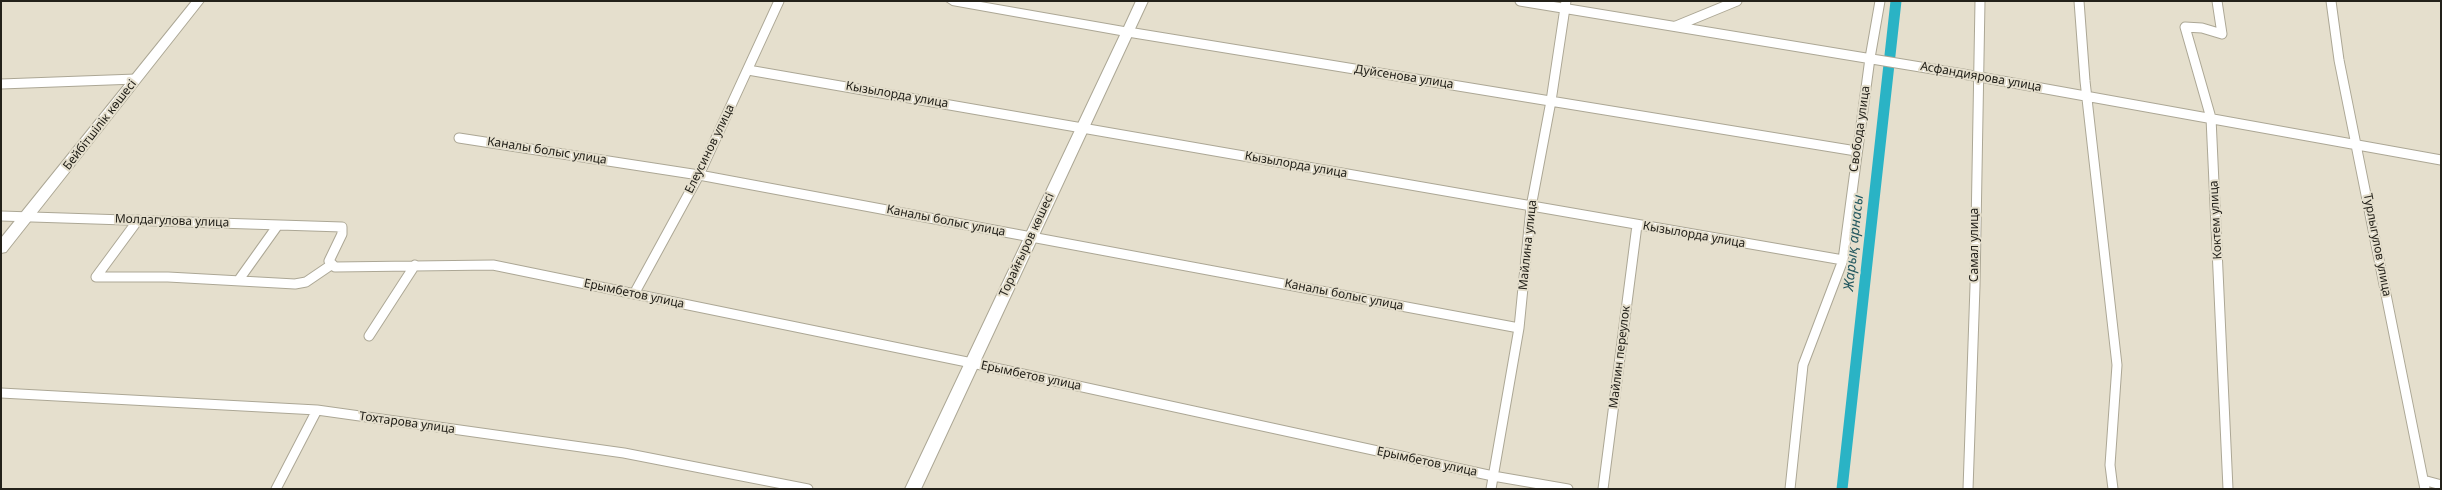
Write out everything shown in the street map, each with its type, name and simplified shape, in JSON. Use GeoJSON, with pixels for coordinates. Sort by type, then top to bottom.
{"type":"FeatureCollection","features":[{"type":"Feature","properties":{"kind":"street","name":"Бейбітшілік көшесі"},"geometry":{"type":"LineString","coordinates":[[1,248],[198,1]]}},
{"type":"Feature","properties":{"kind":"street","name":"Елеусинов улица"},"geometry":{"type":"LineString","coordinates":[[634,294],[699,175],[779,1]]}},
{"type":"Feature","properties":{"kind":"street","name":"Дуйсенова улица"},"geometry":{"type":"LineString","coordinates":[[952,1],[1128,32],[1856,151]]}},
{"type":"Feature","properties":{"kind":"street","name":"Торайғыров көшесі"},"geometry":{"type":"LineString","coordinates":[[913,489],[1142,1]]}},
{"type":"Feature","properties":{"kind":"street","name":"Асфандиярова улица"},"geometry":{"type":"LineString","coordinates":[[1520,1],[1566,5],[2441,160]]}},
{"type":"Feature","properties":{"kind":"street"},"geometry":{"type":"LineString","coordinates":[[1676,26],[1737,1]]}},
{"type":"Feature","properties":{"kind":"street","name":"Свобода улица"},"geometry":{"type":"LineString","coordinates":[[1790,489],[1803,365],[1843,260],[1856,151],[1880,1]]}},
{"type":"Feature","properties":{"kind":"street","name":"Самал улица"},"geometry":{"type":"LineString","coordinates":[[1968,489],[1975,286],[1976,77],[1980,1]]}},
{"type":"Feature","properties":{"kind":"street"},"geometry":{"type":"LineString","coordinates":[[2079,1],[2085,81],[2117,365],[2110,465],[2113,489]]}},
{"type":"Feature","properties":{"kind":"street","name":"Коктем улица"},"geometry":{"type":"LineString","coordinates":[[2217,1],[2222,34],[2202,28],[2185,27],[2211,118],[2228,489]]}},
{"type":"Feature","properties":{"kind":"street","name":"Турлыгулов улица"},"geometry":{"type":"LineString","coordinates":[[2331,1],[2339,60],[2424,484]]}},
{"type":"Feature","properties":{"kind":"street","name":"Майлина улица"},"geometry":{"type":"LineString","coordinates":[[1491,489],[1519,328],[1531,207],[1566,5]]}},
{"type":"Feature","properties":{"kind":"street","name":"Кызылорда улица"},"geometry":{"type":"LineString","coordinates":[[748,70],[1843,260]]}},
{"type":"Feature","properties":{"kind":"street"},"geometry":{"type":"LineString","coordinates":[[1,84],[136,79]]}},
{"type":"Feature","properties":{"kind":"street","name":"Каналы болыс улица"},"geometry":{"type":"LineString","coordinates":[[459,138],[699,175],[1519,328]]}},
{"type":"Feature","properties":{"kind":"street","name":"Молдагулова улица"},"geometry":{"type":"LineString","coordinates":[[1,216],[342,227],[342,234],[329,260],[331,265]]}},
{"type":"Feature","properties":{"kind":"street"},"geometry":{"type":"LineString","coordinates":[[138,220],[96,277],[295,284],[306,282],[331,265]]}},
{"type":"Feature","properties":{"kind":"street"},"geometry":{"type":"LineString","coordinates":[[238,281],[278,225]]}},
{"type":"Feature","properties":{"kind":"street","name":"Майлин переулок"},"geometry":{"type":"LineString","coordinates":[[1603,489],[1637,225]]}},
{"type":"Feature","properties":{"kind":"street","name":"Ерымбетов улица"},"geometry":{"type":"LineString","coordinates":[[331,265],[335,267],[493,265],[972,363],[1493,476],[1568,489]]}},
{"type":"Feature","properties":{"kind":"street"},"geometry":{"type":"LineString","coordinates":[[369,336],[415,266]]}},
{"type":"Feature","properties":{"kind":"street","name":"Тохтарова улица"},"geometry":{"type":"LineString","coordinates":[[1,393],[317,410],[624,453],[808,489]]}},
{"type":"Feature","properties":{"kind":"street"},"geometry":{"type":"LineString","coordinates":[[276,489],[317,410]]}},
{"type":"Feature","properties":{"kind":"street"},"geometry":{"type":"LineString","coordinates":[[2424,484],[2441,485]]}},
{"type":"Feature","properties":{"kind":"waterway","name":"Жарық арнасы"},"geometry":{"type":"LineString","coordinates":[[1842,489],[1896,1]]}}]}
